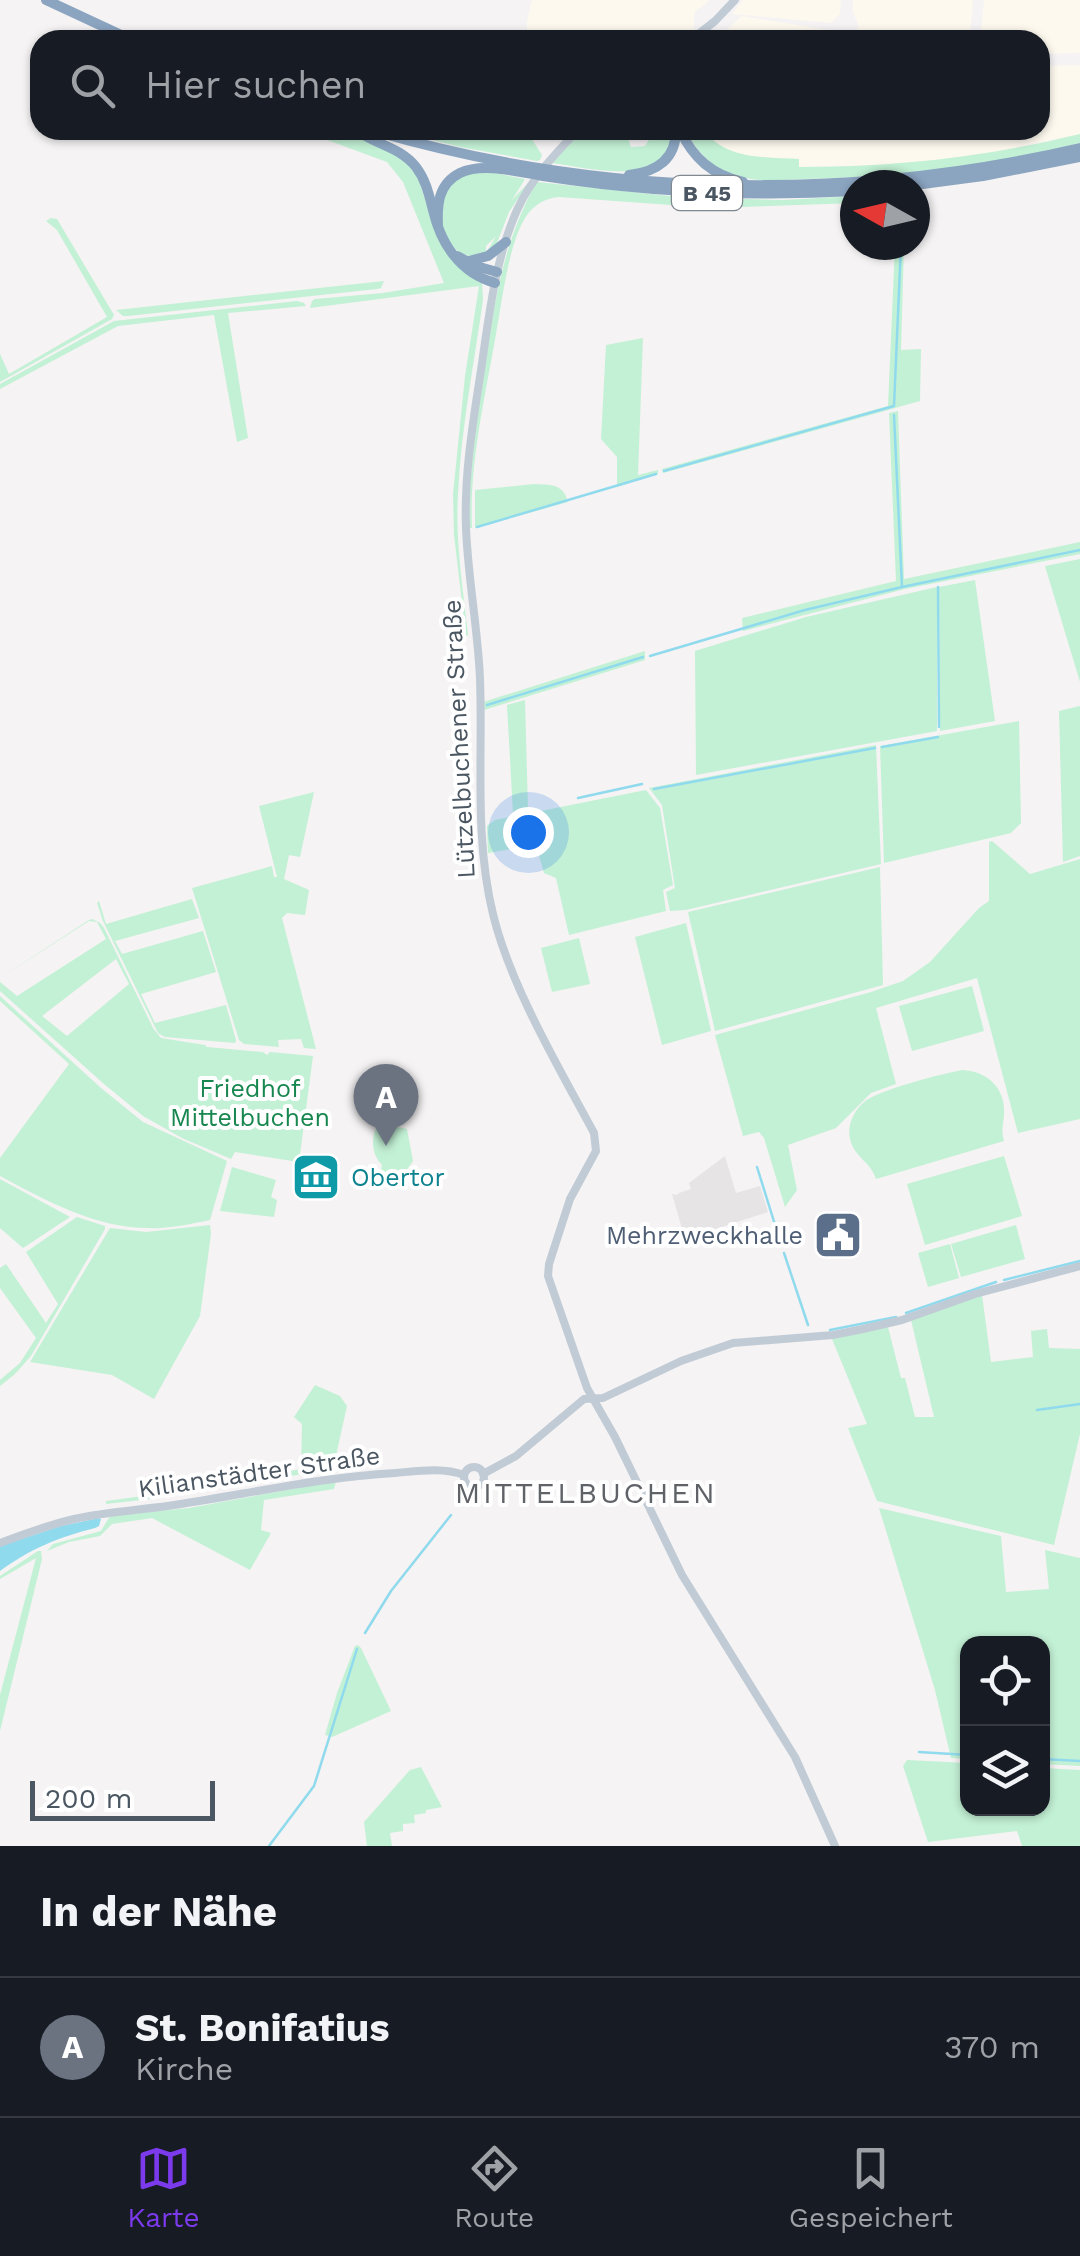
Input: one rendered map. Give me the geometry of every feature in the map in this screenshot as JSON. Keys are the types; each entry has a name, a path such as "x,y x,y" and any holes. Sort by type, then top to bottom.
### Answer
{"highway":[{"path":"46,0 110,30"},
{"path":"381,140 416,168 451,251 467,270 496,277"},
{"name":"B 45","path":"402,140 514,168 612,186 716,193 840,191"},
{"path":"611,178 644,174 660,166 673,151 676,140"},
{"path":"684,140 709,169 728,178 764,185"},
{"name":"B 45","path":"560,175 713,186 764,185 914,177 1080,148"},
{"path":"930,184 1080,157"},
{"path":"438,226 440,194 453,177 475,169 514,168"},
{"path":"468,261 488,256 506,242"},
{"path":"451,251 496,277"}],"main road":[{"path":"703,30 735,0"},
{"name":"Lützelbuchener Straße","path":"568,140 527,192 514,217 496,277 465,507 480,667 481,821 493,917 514,974 597,1142 594,1156 570,1199 548,1276 593,1399"},
{"path":"483,1474 511,1459 584,1399 603,1398 718,1347 863,1330 986,1290 1080,1266"},
{"path":"593,1399 682,1574 796,1757 835,1846"},
{"path":"474,1468 483,1474 476,1487 467,1484 464,1474 474,1468"},
{"name":"Kilianstädter Straße","path":"0,1543 60,1522 358,1475 437,1471 464,1474"}],"shaded area":[{"path":"532,0 710,0 694,13 694,30 527,30"},
{"path":"743,0 841,0 840,14 831,23 732,14"},
{"path":"853,0 973,0 971,30 857,30 859,26"},
{"path":"984,0 1080,0 1080,53 1050,54 1050,30 981,30"},
{"path":"742,16 828,30 726,30"},
{"path":"1080,65 1080,134 998,151 910,164 798,167 798,159 747,156 720,147 713,140 1050,140 1050,66"},
{"path":"725,1156 736,1193 760,1186 768,1212 685,1239 672,1194 691,1189 689,1183"}],"green space":[{"path":"1080,134 1080,143 930,170 840,170 840,177 770,180 743,178 712,163 692,140 713,140 747,155 799,159 799,167 940,159"},
{"path":"327,140 364,140 403,159 418,177 433,225 482,282 457,512 466,636 453,494 479,286 310,308 315,299 444,283 403,182 387,162"},
{"path":"433,140 532,140 542,155 537,161"},
{"path":"574,140 629,140 631,147 645,146 649,140 672,140 663,159 636,170 552,163"},
{"path":"489,172 525,179 512,200 530,181 509,212 495,248 488,250 496,236 486,246 486,255 470,256 452,246 446,236 442,202 445,191 455,180"},
{"path":"537,182 680,197 783,200 840,197 840,204 713,208 559,197 534,208 521,226 507,269 479,428 469,528 476,431 496,300 525,204"},
{"path":"57,219 114,315 0,382 0,354 9,374 107,317 57,230 46,221"},
{"path":"894,260 904,260 901,350 921,349 920,401 663,473 662,469 888,406"},
{"path":"384,281 377,289 128,316 116,310"},
{"path":"297,301 306,306 228,313 248,438 237,442 214,315 118,326 0,389 0,384 114,321"},
{"path":"643,338 638,475 658,470 658,474 617,487 617,457 601,439 606,345"},
{"path":"898,411 904,579 1080,542 1080,554 905,589 743,631 742,618 896,581 889,413"},
{"path":"534,484 559,488 568,502 475,528 475,490"},
{"path":"1080,559 1080,682 1045,566"},
{"path":"975,580 995,721 940,731 939,587"},
{"path":"937,587 937,731 696,775 695,651 806,617"},
{"path":"645,651 645,660 484,710 483,702"},
{"path":"525,700 528,810 513,813 507,705"},
{"path":"1080,706 1080,856 1063,862 1059,711"},
{"path":"1019,721 1021,823 1011,833 884,863 880,746"},
{"path":"876,745 881,864 670,911 666,892 675,888 662,805 649,788"},
{"path":"646,790 660,808 673,885 663,890 666,911 569,935 556,878 544,873 536,845 488,853 487,826 495,820"},
{"path":"314,792 300,857 289,855 284,879 309,890 305,915 287,913 282,918 316,1049 304,1048 301,1039 278,1040 279,1047 244,1044 239,1040 192,888 272,866 277,877 259,806"},
{"path":"992,841 1030,874 1080,859 1080,1119 1018,1133 977,978 876,1008 896,1084 871,1093 836,1128 788,1145 797,1190 785,1207 764,1138 759,1132 743,1136 715,1035 903,981 930,962 989,901"},
{"path":"880,867 883,985 715,1031 688,912"},
{"path":"192,899 199,918 115,941 122,954 203,931 216,972 141,994 155,1023 226,1005 235,1043 165,1037 158,1033 103,921 97,903 106,924"},
{"name":"Friedhof Mittelbuchen","path":"92,919 100,923 104,928 161,1038 267,1055 270,1052 313,1056 299,1162 235,1152 231,1159 143,1116 0,991 0,982 17,996 106,939 97,922 89,921 0,978","holes":["116,959 129,984 67,1036 42,1016"]},
{"path":"686,923 711,1031 662,1045 635,937"},
{"path":"579,938 590,984 552,992 541,948"},
{"path":"972,986 984,1031 912,1051 899,1006"},
{"path":"0,996 143,1122 227,1161 210,1220 156,1228 128,1227 71,1211 0,1176 0,1158 69,1064 0,1001"},
{"path":"962,1070 980,1074 998,1090 1004,1106 1004,1141 876,1179 850,1139 850,1124 859,1107 895,1088"},
{"path":"393,1126 407,1129 413,1161 397,1184 379,1181 382,1165 373,1144 375,1130"},
{"path":"1004,1156 1022,1216 925,1245 907,1184"},
{"path":"232,1167 276,1180 271,1197 277,1200 274,1217 220,1211"},
{"path":"0,1179 70,1217 23,1248 0,1228"},
{"path":"77,1217 105,1229 31,1356 0,1386 0,1380 20,1363 36,1338 0,1288 0,1268 6,1264 46,1323 58,1304 26,1252"},
{"path":"210,1225 200,1316 154,1399 112,1375 30,1362 110,1228 146,1232"},
{"path":"1016,1225 1025,1259 961,1277 951,1244"},
{"path":"950,1244 959,1278 928,1287 918,1253"},
{"path":"982,1295 991,1362 1033,1357 1031,1331 1047,1329 1049,1348 1080,1349 1080,1434 1054,1545 877,1501 848,1428 867,1424 832,1339 888,1327 915,1417 934,1417 911,1320"},
{"path":"315,1385 340,1396 347,1406 333,1469 106,1504 301,1469 302,1424 294,1417"},
{"path":"336,1481 334,1489 264,1500 261,1530 271,1533 250,1570 152,1518 112,1524 100,1536 47,1551 53,1544 101,1531 110,1516 189,1508"},
{"path":"879,1508 1001,1536 1006,1592 1049,1589 1045,1550 1080,1558 1080,1766 1050,1764 1050,1636 960,1636 960,1759 951,1758 935,1690"},
{"path":"38,1551 42,1559 0,1731 0,1695 36,1558 0,1576"},
{"path":"358,1645 391,1711 332,1737 325,1735 337,1693"},
{"path":"907,1760 960,1763 960,1816 1050,1816 1050,1768 1080,1770 1080,1846 1022,1846 1017,1831 928,1842 903,1766"},
{"path":"421,1767 442,1807 414,1815 415,1823 403,1824 403,1831 390,1833 392,1846 367,1846 364,1822 410,1770"}],"water":[{"path":"99,1518 99,1526 45,1545 0,1571 0,1546"}],"waterway":[{"path":"664,471 894,406 900,260"},
{"path":"894,415 902,587"},
{"path":"477,527 656,474"},
{"path":"650,656 805,610 1080,550"},
{"path":"938,587 939,727"},
{"path":"487,705 643,657"},
{"path":"882,747 938,737"},
{"path":"654,789 875,748"},
{"path":"578,798 642,784"},
{"path":"757,1167 781,1244"},
{"path":"784,1253 808,1325"},
{"path":"1004,1280 1080,1261"},
{"path":"906,1313 996,1282"},
{"path":"830,1330 896,1317"},
{"path":"1037,1410 1080,1404"},
{"path":"365,1633 391,1591 451,1515"},
{"path":"269,1846 314,1786 357,1649"},
{"path":"919,1752 960,1755"},
{"path":"1050,1759 1080,1761"}],"place":[{"name":"St. Bonifatius","path":"386,1146"},
{"name":"Obertor","path":"316,1177"},
{"name":"Mehrzweckhalle","path":"838,1235"}],"district":[{"name":"MITTELBUCHEN","path":"586,1492"}]}
